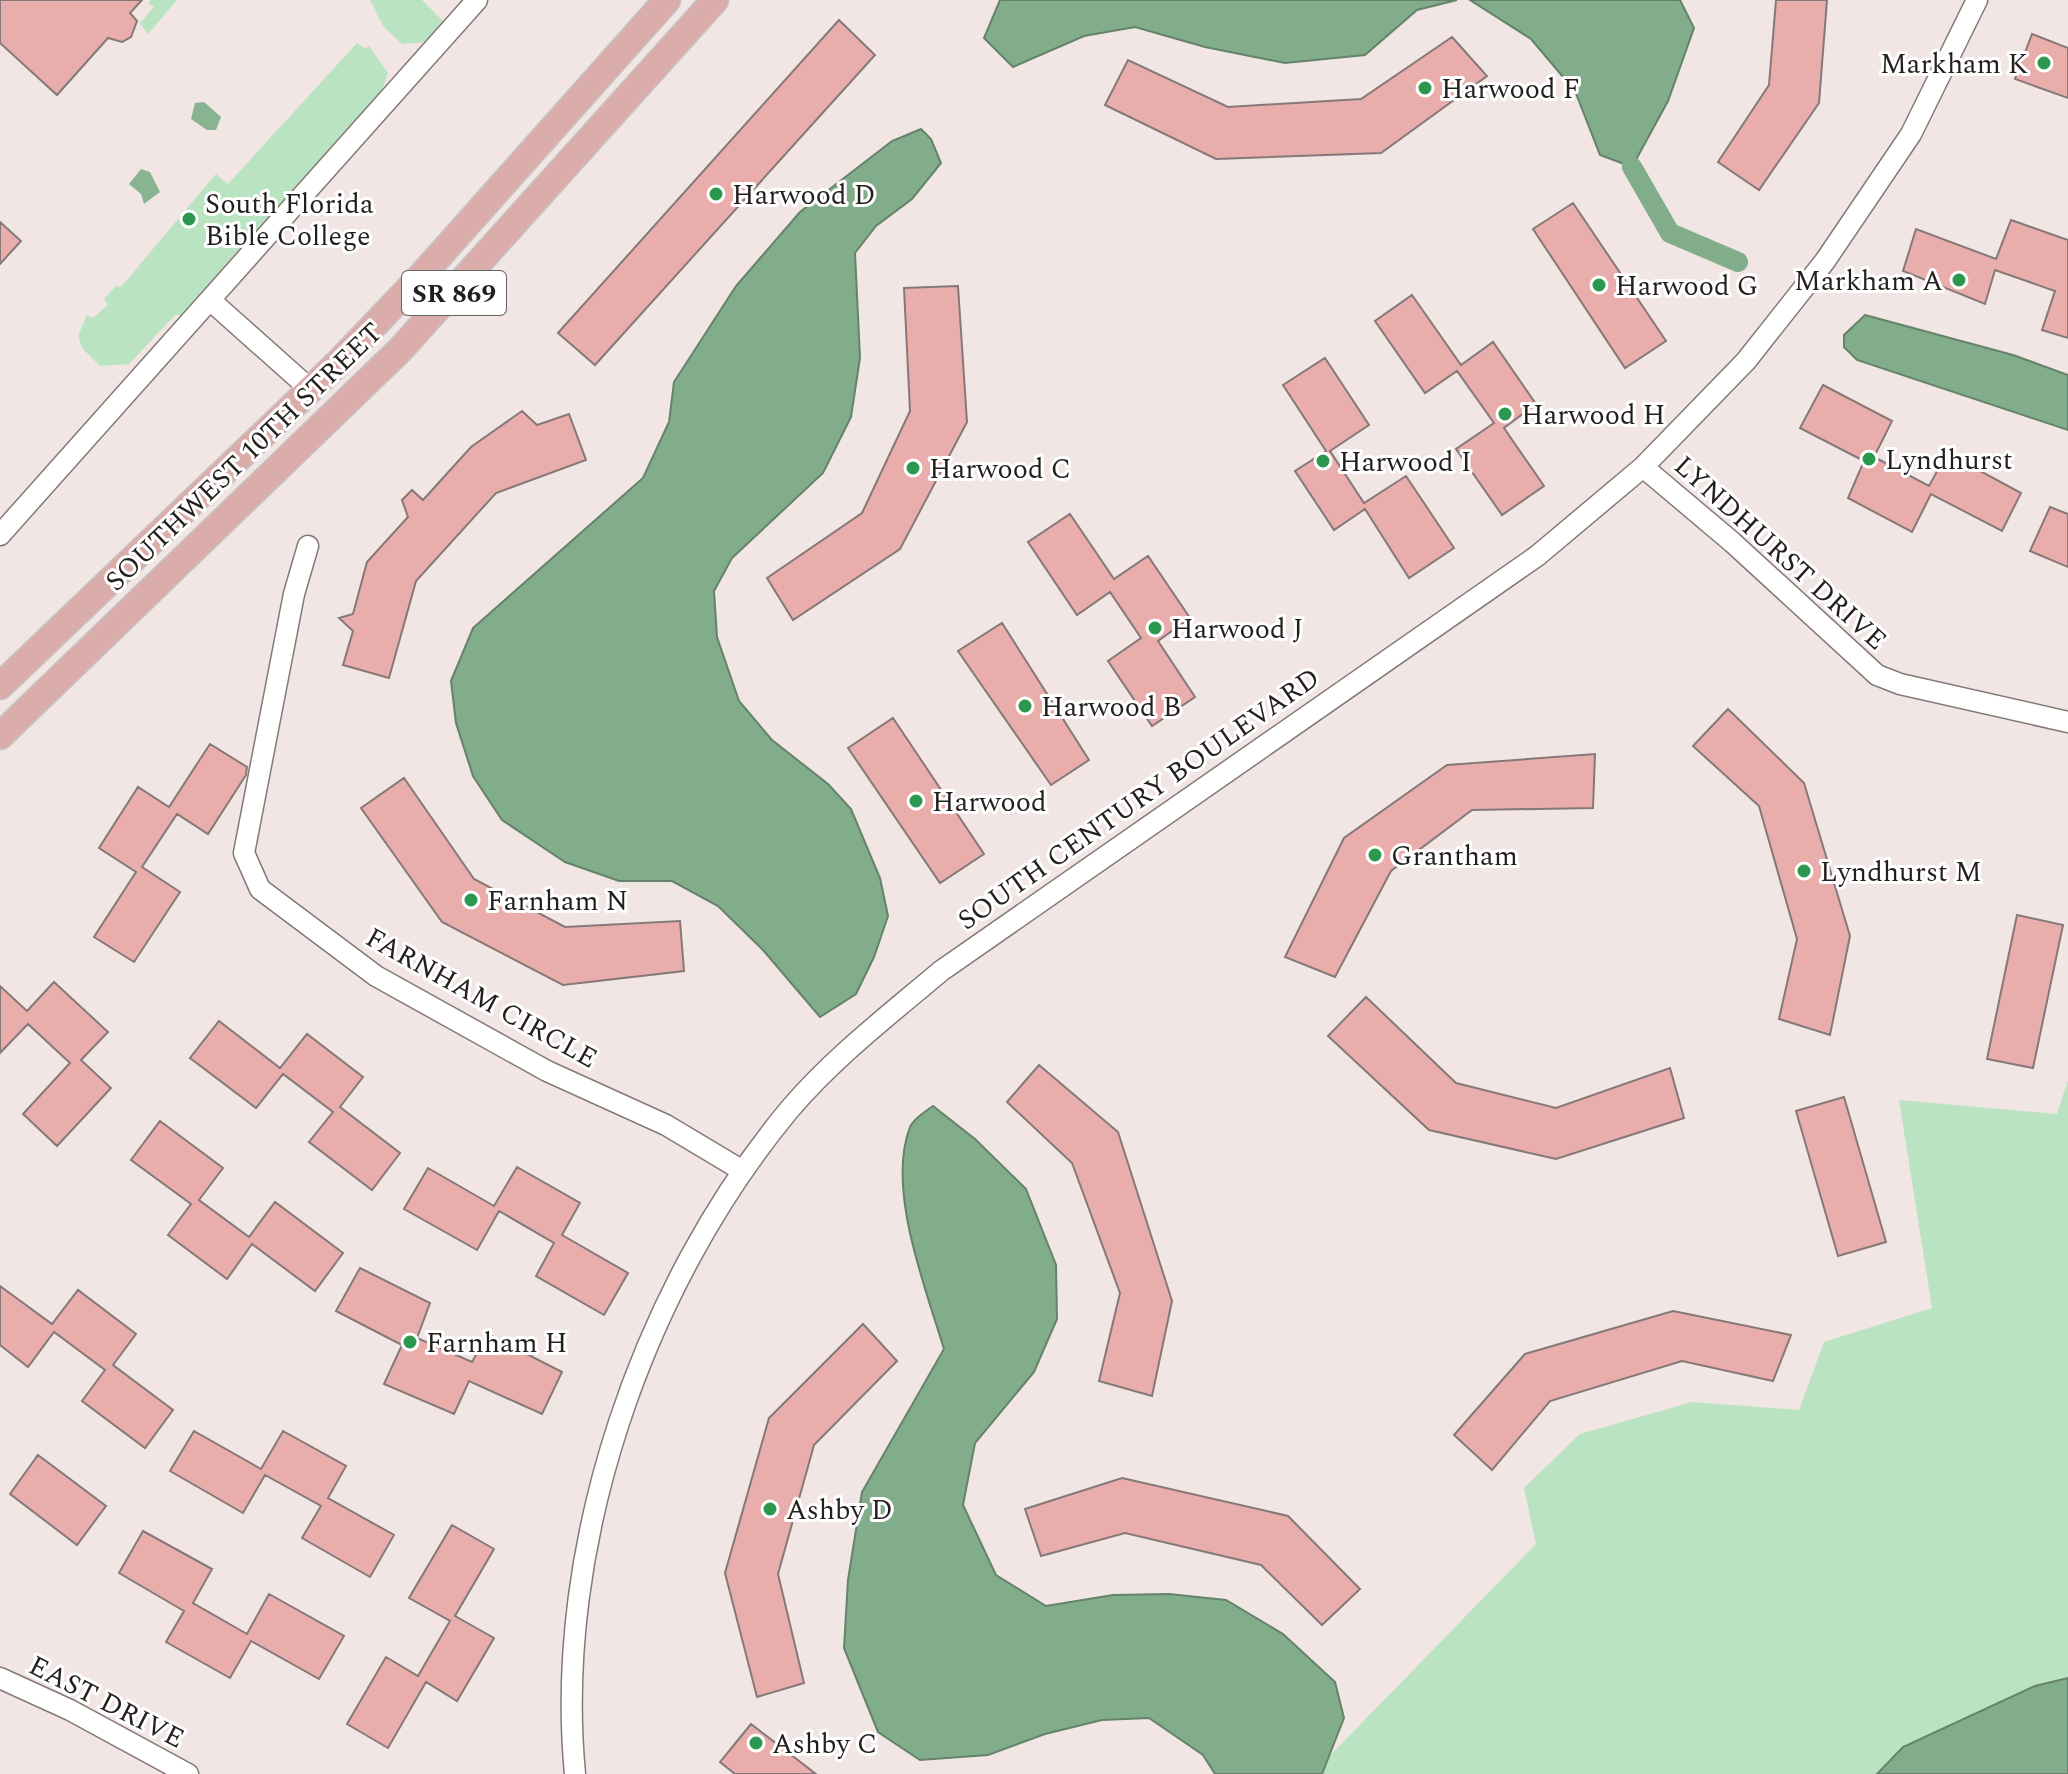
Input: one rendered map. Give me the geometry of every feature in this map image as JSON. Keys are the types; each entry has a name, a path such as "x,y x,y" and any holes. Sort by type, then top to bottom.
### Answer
{"main road":[{"name":"SOUTHWEST 10TH STREET","path":"0,686 311,390 423,274 667,0"},
{"name":"SOUTHWEST 10TH STREET","path":"0,736 248,499 431,318 715,0"},
{"path":"248,499 294,434 311,390"}],"street":[{"path":"0,535 477,0"},
{"name":"SOUTH CENTURY BOULEVARD","path":"575,1774 571,1734 576,1632 590,1520 619,1419 668,1300 743,1171 791,1109 855,1045 941,971 1537,556 1643,467 1746,361 1825,261 1911,134 1977,0"},
{"path":"210,300 311,390"},
{"name":"LYNDHURST DRIVE","path":"1643,467 1732,542 1877,675 1900,684 2068,722"},
{"name":"FARNHAM CIRCLE","path":"308,546 294,594 244,853 260,889 376,976 547,1071 666,1125 743,1171"},
{"name":"EAST DRIVE","path":"0,1678 70,1710 188,1774"}],"shaded area":[{"path":"151,0 177,0 148,34 140,23 154,7 148,3"},
{"path":"370,0 422,0 445,23 426,42 402,44 383,26"},
{"path":"1000,0 1457,0 1417,10 1365,55 1285,63 1205,47 1135,27 1084,36 1013,67 984,38"},
{"path":"1470,0 1680,0 1694,28 1668,101 1632,167 1600,155 1575,91 1531,39"},
{"path":"357,43 366,49 369,46 388,73 382,90 181,315 175,315 129,364 100,366 83,349 78,336 87,315 93,318 108,305 104,299 116,286 121,287 216,174 228,184"},
{"path":"204,102 221,117 216,130 207,130 191,119 195,103"},
{"path":"921,129 931,139 941,163 912,199 876,226 855,253 860,358 851,417 823,473 732,558 714,591 717,637 739,701 772,740 828,784 851,809 880,878 888,916 874,957 856,994 820,1017 763,950 718,906 672,881 619,881 565,862 502,820 473,776 456,723 451,681 473,628 643,478 669,422 674,382 736,286 800,212 892,141"},
{"path":"141,169 150,172 160,192 144,204 141,194 129,184"},
{"path":"1865,315 2013,355 2068,375 2068,430 1857,360 1844,347 1844,335"},
{"path":"2068,1080 2068,1774 1312,1774 1536,1544 1524,1488 1580,1434 1692,1402 1799,1410 1824,1342 1932,1308 1899,1100 2057,1114"},
{"path":"933,1106 975,1139 1026,1189 1056,1265 1057,1319 1034,1372 975,1443 963,1505 996,1575 1046,1606 1113,1595 1169,1594 1226,1600 1283,1634 1335,1682 1344,1718 1322,1774 1215,1774 1203,1755 1149,1718 1102,1720 1045,1734 988,1755 920,1760 878,1732 844,1648 848,1580 862,1492 944,1349 911,1239 903,1179 904,1152 910,1127"},
{"path":"2068,1678 2068,1774 1877,1774 1903,1747 2035,1686"}],"building":[{"path":"0,0 142,0 130,13 137,21 131,37 122,42 108,38 57,95 0,43"},
{"path":"1776,0 1827,0 1819,103 1759,190 1718,162 1769,85"},
{"name":"Harwood D","path":"839,20 875,55 595,365 558,333"},
{"name":"Markham K","path":"2032,34 2068,48 2068,98 2015,79"},
{"name":"Harwood F","path":"1452,37 1487,76 1381,153 1216,159 1105,105 1128,60 1228,107 1361,99"},
{"name":"Harwood G","path":"1573,203 1666,341 1625,368 1533,229"},
{"name":"Markham A","path":"2011,220 2068,240 2068,338 2042,330 2055,291 1995,270 1985,304 1903,271 1916,229 1996,259"},
{"path":"0,222 21,241 0,264"},
{"name":"Harwood C","path":"958,286 967,422 900,549 793,620 767,578 862,513 910,411 904,288"},
{"name":"Harwood H","path":"1412,295 1461,365 1493,342 1536,404 1504,428 1544,486 1502,515 1456,449 1494,423 1457,371 1425,393 1375,321"},
{"name":"Harwood I","path":"1325,358 1369,425 1330,451 1364,503 1406,476 1454,548 1409,578 1365,509 1334,530 1295,471 1326,451 1283,385"},
{"name":"Lyndhurst","path":"1823,385 1892,421 1874,457 1929,486 1947,453 2021,493 2002,531 1931,494 1912,532 1848,498 1864,461 1800,428"},
{"path":"522,411 537,425 569,414 586,460 496,493 416,581 389,678 343,665 353,631 339,618 353,614 367,562 408,517 402,500 412,490 423,500 471,447"},
{"name":"Lyndhurst","path":"2050,507 2068,514 2068,567 2030,551"},
{"name":"Harwood J","path":"1070,514 1114,579 1148,556 1190,618 1158,641 1195,697 1152,726 1108,661 1141,638 1110,592 1077,615 1028,542"},
{"name":"Harwood B","path":"1002,623 1089,760 1051,785 958,651"},
{"name":"Lyndhurst M","path":"1728,709 1804,783 1850,936 1830,1035 1779,1019 1797,939 1759,806 1693,746"},
{"name":"Harwood","path":"893,718 984,854 940,883 848,748"},
{"path":"210,744 247,767 246,775 208,834 177,814 142,867 180,892 134,962 94,937 136,872 99,848 138,787 169,807"},
{"name":"Grantham","path":"1595,754 1593,808 1472,810 1391,871 1335,977 1285,957 1344,838 1447,765"},
{"name":"Farnham N","path":"404,778 474,879 565,927 680,921 684,971 563,985 442,922 361,808"},
{"name":"Lyndhurst M","path":"2017,915 2063,925 2033,1068 1987,1059"},
{"path":"54,982 108,1032 81,1060 111,1088 57,1146 23,1114 70,1063 28,1024 0,1053 0,986 27,1011"},
{"path":"1366,997 1456,1083 1556,1108 1670,1068 1684,1118 1556,1159 1429,1130 1328,1036"},
{"path":"219,1021 280,1068 307,1034 363,1077 340,1107 400,1153 372,1190 309,1142 333,1112 283,1074 256,1108 190,1058"},
{"path":"1039,1065 1118,1132 1172,1301 1152,1396 1099,1381 1120,1293 1072,1163 1007,1102"},
{"path":"1844,1097 1886,1242 1838,1256 1796,1111"},
{"path":"160,1121 223,1168 199,1200 249,1237 275,1202 343,1253 315,1291 252,1244 227,1279 168,1235 191,1204 131,1160"},
{"path":"517,1167 580,1203 562,1235 628,1273 604,1315 536,1276 554,1243 499,1211 477,1250 404,1209 428,1168 494,1206"},
{"name":"Farnham H","path":"360,1268 430,1303 417,1338 472,1362 488,1334 562,1372 542,1414 469,1381 454,1414 384,1384 402,1345 336,1311"},
{"path":"0,1286 52,1324 78,1290 136,1334 113,1365 173,1410 145,1448 82,1401 105,1370 54,1332 28,1367 0,1345"},
{"path":"1673,1311 1791,1335 1773,1381 1682,1361 1550,1401 1492,1470 1454,1435 1525,1354"},
{"name":"Ashby D","path":"863,1324 897,1361 814,1445 778,1574 804,1683 757,1697 725,1573 769,1418"},
{"path":"194,1431 261,1469 283,1431 346,1466 328,1498 394,1535 370,1577 302,1538 321,1506 265,1475 243,1513 170,1471"},
{"path":"38,1455 106,1506 77,1545 10,1494"},
{"path":"1122,1478 1288,1516 1360,1589 1322,1625 1261,1565 1125,1533 1041,1556 1025,1509"},
{"path":"452,1525 494,1549 455,1616 494,1638 457,1701 426,1682 388,1748 347,1724 386,1657 418,1676 450,1621 409,1598"},
{"path":"143,1531 212,1569 193,1603 247,1634 269,1594 344,1636 319,1679 251,1641 230,1678 166,1642 184,1611 119,1573"},
{"name":"Ashby C","path":"751,1724 816,1774 735,1774 720,1762"}],"waterway":[{"path":"1632,167 1670,233 1738,262"}],"place":[{"name":"Markham K","path":"2044,63"},
{"name":"Harwood F","path":"1425,88"},
{"name":"Harwood D","path":"716,194"},
{"name":"South Florida Bible College","path":"189,219"},
{"name":"Markham A","path":"1959,280"},
{"name":"Harwood G","path":"1599,285"},
{"name":"Harwood H","path":"1505,414"},
{"name":"Lyndhurst","path":"1869,459"},
{"name":"Harwood I","path":"1323,461"},
{"name":"Harwood C","path":"913,468"},
{"name":"Harwood J","path":"1155,628"},
{"name":"Harwood B","path":"1025,706"},
{"name":"Harwood","path":"916,801"},
{"name":"Grantham","path":"1375,855"},
{"name":"Lyndhurst M","path":"1804,871"},
{"name":"Farnham N","path":"471,900"},
{"name":"Farnham H","path":"410,1342"},
{"name":"Ashby D","path":"770,1509"},
{"name":"Ashby C","path":"756,1743"}]}
